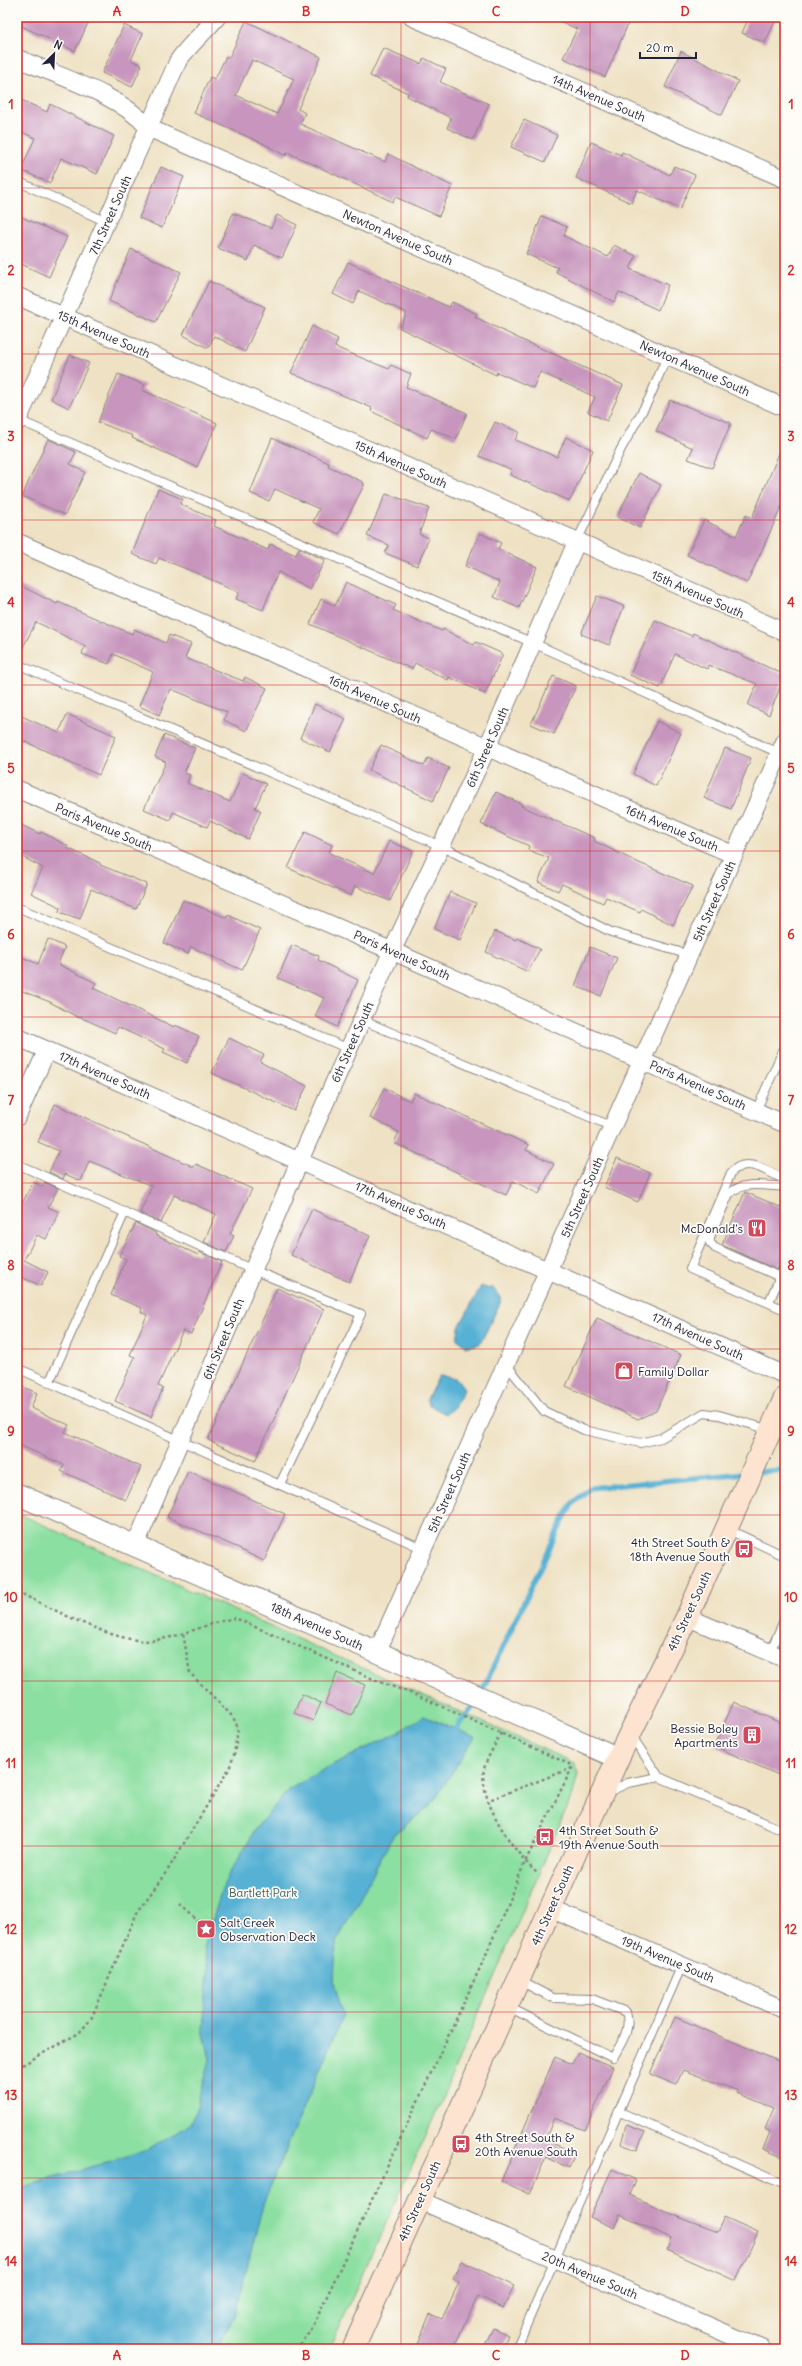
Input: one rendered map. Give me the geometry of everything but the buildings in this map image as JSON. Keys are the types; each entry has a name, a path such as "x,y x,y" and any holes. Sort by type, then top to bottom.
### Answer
{"main road":[{"name":"4th Street South","path":"353,2349 618,1758 687,1617 785,1398"}],"street":[{"name":"14th Avenue South","path":"412,17 785,179"},
{"name":"7th Street South","path":"17,421 65,317 178,61 209,19"},
{"name":"Newton Avenue South","path":"17,58 108,98 136,114 149,128 785,408"},
{"name":"15th Avenue South","path":"17,296 785,632"},
{"name":"6th Street South","path":"135,1546 300,1160 392,951 487,748 577,541"},
{"name":"16th Avenue South","path":"17,542 734,855"},
{"name":"5th Street South","path":"377,1652 643,1061 782,747"},
{"name":"Paris Avenue South","path":"17,789 392,951 785,1124"},
{"name":"17th Avenue South","path":"17,1037 300,1160 785,1375"},
{"path":"17,1117 47,1050"},
{"name":"18th Avenue South","path":"17,1494 618,1758"},
{"path":"687,1617 777,1656"},
{"name":"19th Avenue South","path":"551,1909 785,2010"},
{"name":"20th Avenue South","path":"419,2200 762,2349"}],"lane":[{"path":"17,181 107,222"},
{"path":"577,541 620,449 649,399 667,356"},
{"path":"17,421 782,747"},
{"path":"17,664 441,846 611,932 690,955"},
{"path":"17,907 349,1049"},
{"path":"362,1020 613,1128"},
{"path":"756,1111 785,1046"},
{"path":"17,1164 253,1270 361,1314 280,1484"},
{"path":"785,1180 748,1164 735,1167 731,1173 690,1269 785,1310"},
{"path":"780,1277 715,1248 710,1243 710,1237 729,1194 734,1189 746,1186 785,1187"},
{"path":"50,1383 126,1212"},
{"path":"769,1302 785,1265"},
{"path":"506,1364 544,1411 584,1430 640,1443 661,1438 704,1413 719,1415 766,1440"},
{"path":"17,1368 424,1548"},
{"path":"727,1528 785,1556"},
{"path":"777,1656 785,1618"},
{"path":"630,1732 659,1777 778,1828"},
{"path":"602,1794 628,1783 659,1777"},
{"path":"516,2349 620,2112 682,1965"},
{"path":"507,2006 613,2058 628,2028 629,2020 626,2012 592,1999 553,1998 519,1981"},
{"path":"620,2112 785,2185"}],"path":[{"path":"17,1592 127,1639 155,1641 235,1618 380,1682 416,1695 569,1764 572,1768"},
{"path":"17,2068 79,2033 91,2019 137,1913 169,1868 229,1769 234,1756 238,1728 233,1717 190,1673 183,1633"},
{"path":"501,1733 484,1770 489,1800 506,1838 525,1862 538,1874"},
{"path":"489,1800 572,1768"},
{"path":"296,2349 309,2334 396,2150 525,1862 572,1768"},
{"path":"180,1904 206,1929"}],"green space":[{"name":"Bartlett Park","path":"17,1513 574,1763 578,1774 573,1794 430,2126 329,2349 17,2349"}],"water":[{"path":"481,1286 490,1289 491,1287 496,1290 500,1303 480,1344 465,1347 466,1345 457,1339 459,1327"},
{"path":"439,1376 454,1378 460,1382 464,1390 453,1409 446,1414 428,1405 427,1399"},
{"path":"424,1716 475,1737 431,1805 394,1834 336,1943 334,1982 343,2015 263,2204 235,2315 216,2349 17,2349 17,2189 147,2150 192,2123 210,2060 203,2029 208,1971 204,1948 224,1883 256,1828 288,1790 328,1767 397,1733"}],"waterway":[{"path":"757,1472 785,1470"},
{"path":"481,1693 562,1522 572,1504 590,1488 745,1473"},
{"path":"452,1734 477,1701"}],"place":[{"name":"McDonald's","path":"757,1228"},
{"name":"Family Dollar","path":"624,1371"},
{"name":"4th Street South & 18th Avenue South","path":"744,1549"},
{"name":"Bessie Boley Apartments","path":"752,1735"},
{"name":"4th Street South & 19th Avenue South","path":"545,1837"},
{"name":"Salt Creek Observation Deck","path":"206,1929"},
{"name":"4th Street South & 20th Avenue South","path":"461,2144"}]}
